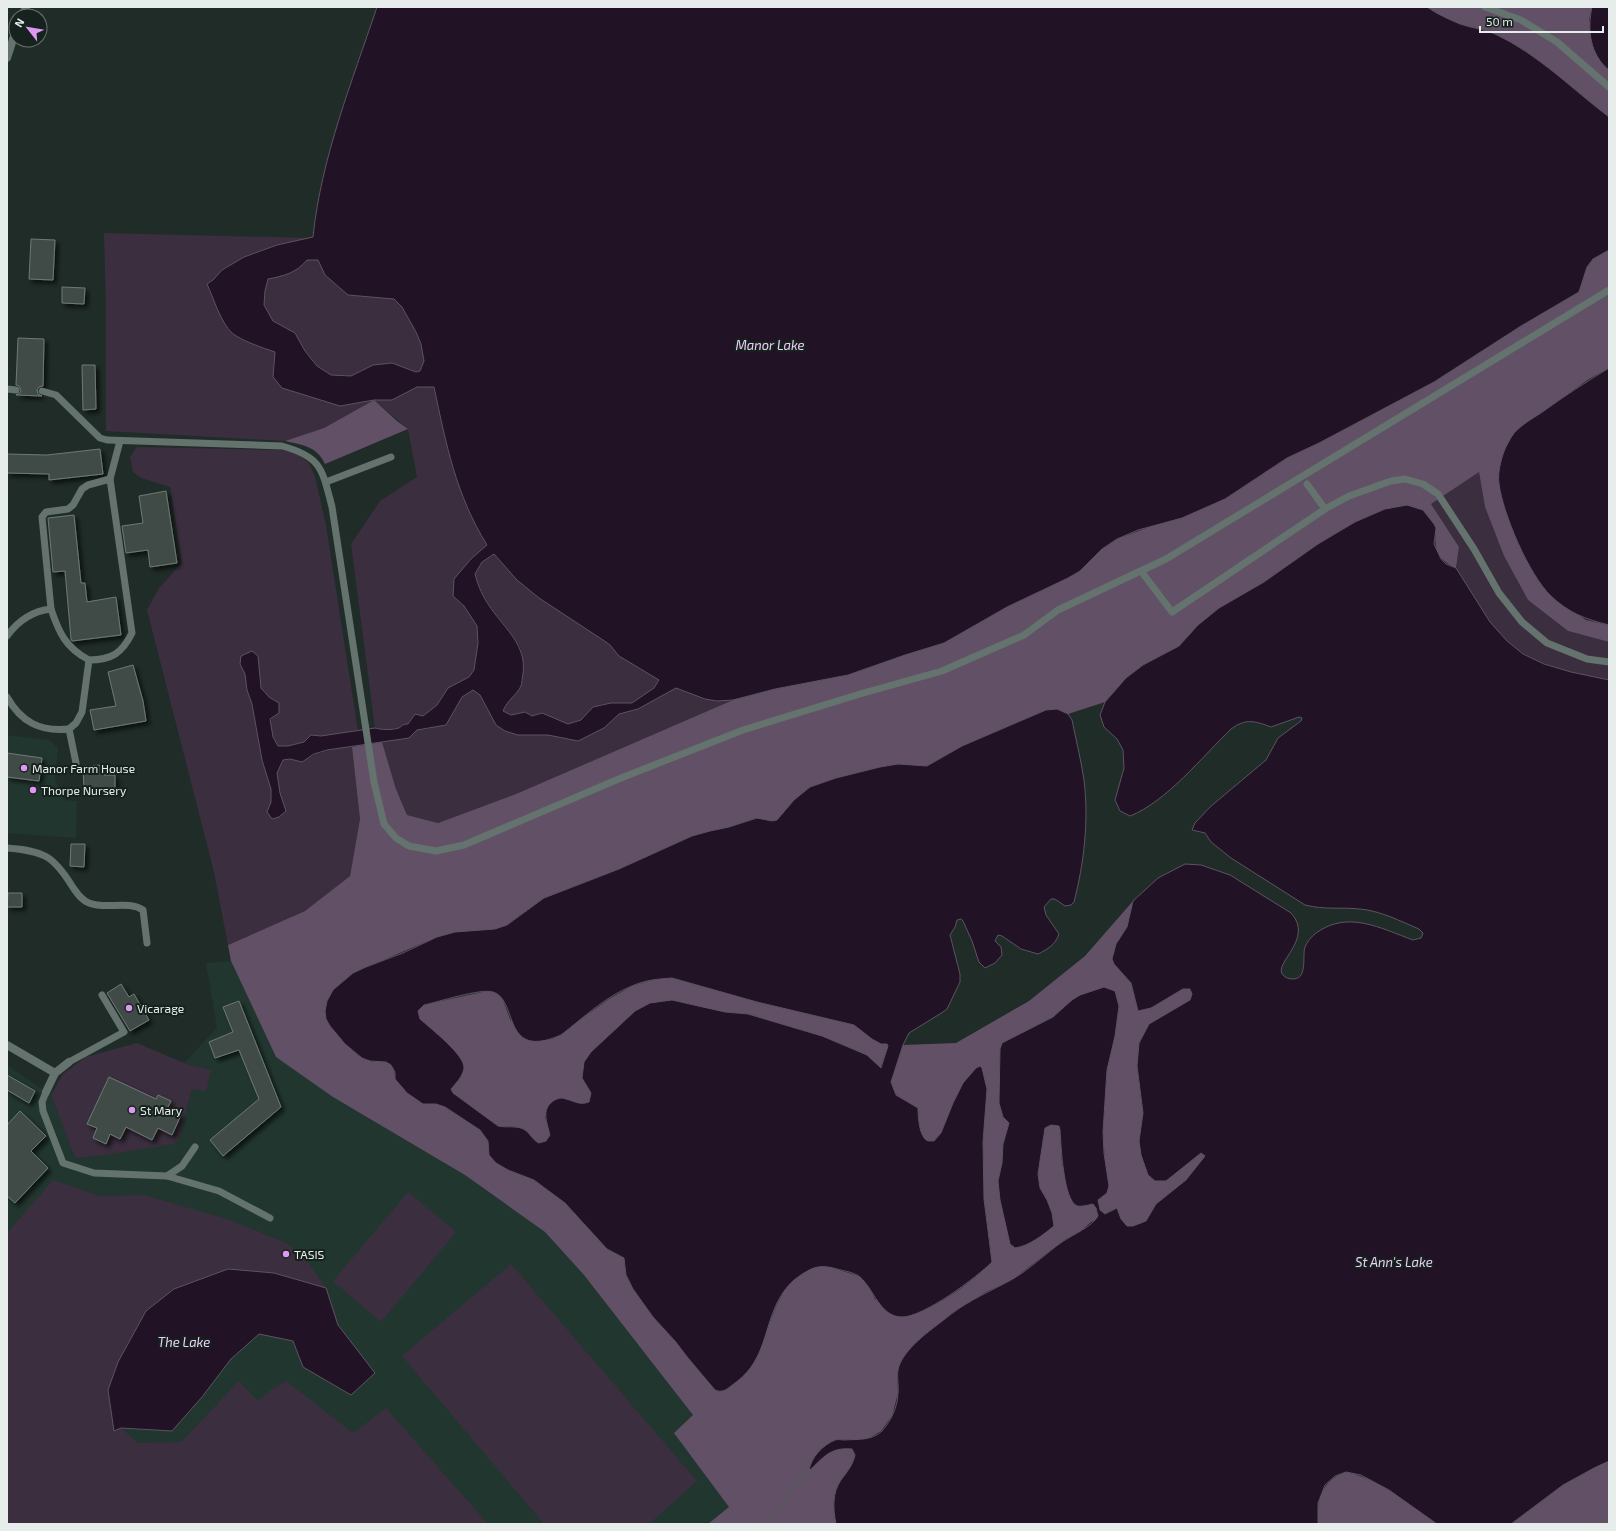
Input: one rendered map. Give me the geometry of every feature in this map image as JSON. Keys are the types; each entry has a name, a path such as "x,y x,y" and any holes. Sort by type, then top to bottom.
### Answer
{"street":[{"path":"7,58 10,48"},
{"path":"7,1045 55,1073"},
{"path":"46,1092 55,1073 69,1062"}],"lane":[{"path":"1485,7 1521,20 1557,42 1609,87"},
{"path":"42,391 56,395 100,438 107,440 282,446 296,450 312,458 320,469 326,482 332,507 374,782 384,824 396,838 409,846 436,851 464,845 621,778 743,730 860,694 942,671 1024,635 1058,610 1166,559 1609,290"},
{"path":"7,390 16,390"},
{"path":"110,479 88,485 82,489 73,505 68,509 46,512 42,517 51,609 57,628 66,642 77,654 89,660 100,660 112,656 125,647 132,633 110,479 120,441"},
{"path":"326,482 390,457"},
{"path":"1140,571 1172,612 1325,508 1349,496 1390,481 1405,479 1423,484 1438,494 1474,549 1499,593 1522,622 1547,643 1587,659 1609,662"},
{"path":"1307,484 1325,508"},
{"path":"7,636 12,629 30,614 41,610 51,609"},
{"path":"7,696 12,706 23,718 35,726 55,730 69,729 76,723 82,712 89,660"},
{"path":"69,729 76,763"},
{"path":"7,848 34,852 51,858 62,869 78,896 87,902 98,906 137,906 143,910 147,943"},
{"path":"69,1062 124,1032 102,995"},
{"path":"46,1092 42,1102 43,1111 63,1163 94,1173 167,1176 219,1191 270,1218"},
{"path":"167,1176 182,1166 195,1147"}],"shaded area":[{"path":"1427,7 1592,7 1589,20 1604,66 1609,70 1609,117 1526,51 1491,32 1460,24"},
{"path":"104,233 313,238 277,245 244,257 222,270 213,280 207,283 214,298 256,345 275,352 273,377 317,398 340,406 374,400 324,428 285,441 106,431 106,308"},
{"path":"1609,250 1609,368 1589,379 1517,430 1504,506 1524,556 1541,584 1550,595 1586,620 1609,625 1609,642 1568,631 1528,600 1504,556 1485,507 1479,472 1431,504 1459,547 1456,568 1449,565 1440,557 1435,542 1436,528 1385,509 1355,522 1318,544 1264,582 1198,625 1179,646 1143,665 1126,678 1105,702 1068,714 1057,709 1046,710 962,746 927,766 898,764 880,767 836,778 810,787 794,800 777,820 772,821 756,818 729,827 692,836 619,869 544,898 507,925 495,929 437,937 353,973 333,990 327,1001 325,1011 344,1040 356,1054 373,1062 389,1063 394,1070 395,1079 423,1104 436,1104 445,1107 480,1130 488,1141 489,1155 508,1170 534,1180 565,1203 607,1249 624,1258 626,1275 633,1289 653,1317 675,1341 742,1378 754,1363 777,1304 784,1291 796,1277 814,1267 826,1266 859,1276 870,1288 875,1299 903,1317 927,1308 951,1295 973,1279 992,1262 984,1199 983,1142 987,1089 953,1103 941,1133 934,1141 928,1141 925,1139 921,1131 918,1108 896,1095 891,1082 903,1045 956,1043 1029,1001 1085,956 1133,901 1127,927 1116,944 1114,964 1131,983 1138,1011 1151,1008 1182,989 1190,989 1192,994 1190,1000 1181,1006 1137,1066 1143,1113 1139,1141 1166,1181 1201,1153 1206,1156 1186,1180 1156,1204 1146,1221 1133,1226 1126,1226 1121,1219 1117,1208 1104,1214 1100,1210 1098,1200 1107,1193 1103,1132 1107,1070 1115,1036 1119,1006 1072,1000 1053,1017 1002,1043 1000,1049 999,1103 1003,1117 1009,1123 1003,1144 1002,1163 998,1181 1021,1247 1044,1234 1052,1213 1040,1188 1038,1174 1045,1128 1051,1125 1059,1126 1062,1165 1085,1206 1093,1204 1096,1208 1098,1216 1096,1220 1063,1241 1012,1280 986,1292 952,1313 913,1346 897,1375 898,1393 892,1416 881,1431 864,1439 836,1440 831,1451 841,1448 852,1449 855,1455 848,1471 836,1490 834,1513 836,1524 708,1524 729,1507 674,1433 693,1415 584,1275 545,1232 465,1175 333,1097 276,1057 231,961 228,945 305,911 350,876 360,819 352,747 382,742 396,789 407,815 438,823 516,794 733,700 775,689 848,675 944,643 1007,607 1080,571 1102,549 1117,539 1225,499 1287,458 1319,443 1434,382 1521,326 1578,292 1587,267 1593,259"},
{"path":"307,260 318,260 325,275 348,295 394,299 402,307 421,344 424,361 420,371 416,372 392,363 373,365 351,376 331,375 317,366 305,351 295,333 273,321 264,305 268,278 294,271"},
{"path":"417,387 434,387 453,469 467,507 487,545 471,559 453,596 464,606 477,626 478,643 474,670 469,677 448,688 437,705 423,716 415,714 408,724 399,728 390,729 375,728 351,544 380,501 417,477 408,429 374,400 392,400"},
{"path":"374,400 408,429 325,464 318,453 308,447 285,441 324,428"},
{"path":"137,447 281,450 296,453 309,463 315,477 326,525 358,731 321,736 311,735 304,742 288,746 278,746 271,729 271,724 273,715 279,703 269,697 261,688 258,656 240,664 245,674 262,760 271,789 271,802 267,812 286,811 280,793 277,772 283,760 290,759 302,762 314,755 326,751 352,747 360,819 350,876 305,911 228,945 214,872 147,610 159,588 182,563 170,487 141,478 133,472 130,457"},
{"path":"1479,471 1485,507 1504,556 1528,600 1568,631 1609,642 1609,680 1555,668 1529,657 1518,650 1499,633 1473,597 1456,568 1459,547 1431,504"},
{"path":"494,554 517,580 539,598 610,645 620,656 659,680 654,688 632,703 611,703 593,707 581,720 568,724 542,713 532,716 525,712 511,715 503,711 508,701 521,686 521,648 491,608 478,587 475,574 482,561"},
{"path":"676,688 705,699 733,700 516,794 438,823 407,815 396,789 382,742 409,738 417,730 429,729 453,714 462,697 473,690 480,695 487,710 518,735 548,735 578,741 604,728 619,714 638,709"},
{"name":"Thorpe Nursery","path":"7,735 49,740 58,748 55,780 64,800 77,801 76,838 7,833"},
{"name":"TASIS","path":"231,961 276,1057 465,1175 545,1232 584,1275 694,1415 765,1524 7,1524 7,1065 51,1095 75,1158 179,1139 192,1089 211,1070 184,1063 217,1028 206,963"},
{"path":"672,978 757,1002 854,1025 872,1039 887,1044 888,1046 880,1069 867,1055 822,1036 748,1014 725,1012 582,1078 591,1093 589,1102 582,1104 561,1098 545,1117 550,1135 546,1141 539,1143 522,1128 498,1126 453,1093 451,1089 461,1077 457,1054 420,1019 418,1011 423,1005 487,991 493,992 499,994 503,1000 510,1019 529,1040 553,1039 609,999 632,986 655,979"},
{"path":"137,1043 184,1063 211,1070 206,1091 192,1089 179,1139 173,1144 105,1155 75,1158 51,1095 63,1074 86,1057"},
{"path":"53,1180 100,1196 144,1195 230,1220 286,1243 304,1257 326,1288 274,1273 146,1311 118,1362 108,1390 121,1428 138,1443 181,1442 239,1381 258,1401 271,1390 286,1381 353,1433 386,1408 488,1524 7,1524 7,1233"},
{"path":"408,1192 456,1232 381,1322 333,1281"},
{"path":"511,1264 697,1481 649,1524 544,1524 402,1356"},
{"path":"1609,1461 1609,1524 1511,1524 1563,1485"},
{"path":"1346,1472 1359,1475 1382,1486 1437,1524 1318,1524 1318,1507 1322,1492 1331,1480"}],"water":[{"name":"Manor Lake","path":"377,7 1427,7 1460,24 1491,32 1526,51 1609,117 1609,250 1593,259 1587,267 1579,292 1521,326 1434,382 1319,443 1287,458 1225,499 1182,518 1138,530 1117,539 1102,549 1080,571 1007,607 944,643 848,675 775,689 733,700 717,701 705,699 676,688 638,709 619,714 604,728 578,741 548,735 518,735 505,731 496,725 480,695 473,690 462,697 446,725 417,730 409,738 327,750 314,754 302,762 290,759 283,760 277,773 280,793 286,811 279,817 272,819 267,812 271,802 271,789 262,760 245,674 240,664 241,656 252,651 258,656 261,688 269,697 279,703 279,713 270,719 273,737 278,746 288,746 304,742 311,735 321,736 375,728 396,729 408,724 415,714 423,716 437,705 448,688 469,677 474,670 478,643 477,626 464,606 453,596 454,579 471,559 487,545 467,507 453,469 434,387 417,387 392,400 374,400 340,406 282,388 273,377 275,352 236,336 228,329 221,317 207,284 222,270 244,257 277,245 313,237 317,208 330,149","holes":["307,260 318,260 325,275 348,295 394,299 402,307 421,344 424,361 420,371 416,372 392,363 373,365 351,376 331,375 317,366 305,351 295,333 273,321 264,305 268,279 279,277 294,271","494,554 517,580 539,598 610,645 619,656 659,680 654,688 632,703 611,703 593,707 581,720 568,724 542,713 532,716 525,712 511,715 503,711 507,703 521,686 523,664 522,654 514,638 485,599 475,574 482,562"]},
{"path":"1592,7 1609,7 1609,70 1594,50 1590,33"},
{"path":"1609,368 1609,625 1585,618 1564,607 1551,596 1534,574 1511,527 1501,497 1499,469 1506,447 1516,431 1566,395"},
{"name":"St Ann's Lake","path":"1407,505 1423,510 1434,524 1436,528 1434,544 1441,559 1446,564 1456,568 1490,622 1507,641 1523,654 1544,664 1571,672 1609,680 1609,1461 1563,1485 1511,1524 1437,1524 1389,1490 1361,1475 1346,1472 1335,1476 1325,1485 1318,1503 1318,1524 836,1524 834,1507 836,1490 848,1471 855,1455 852,1449 833,1451 823,1457 809,1471 812,1461 818,1452 835,1440 869,1438 882,1431 891,1418 897,1403 899,1366 903,1358 914,1344 929,1331 972,1300 1011,1280 1031,1267 1062,1242 1091,1224 1098,1216 1096,1208 1093,1204 1077,1206 1072,1202 1066,1183 1059,1126 1051,1125 1045,1128 1038,1174 1040,1188 1052,1213 1054,1226 1031,1243 1015,1248 1010,1244 1000,1200 998,1181 1002,1163 1003,1144 1009,1123 1003,1117 999,1103 1000,1049 1002,1043 1053,1017 1080,995 1104,987 1115,991 1119,1006 1115,1036 1107,1070 1103,1132 1104,1153 1109,1186 1107,1193 1098,1200 1100,1210 1105,1214 1117,1208 1121,1219 1127,1226 1133,1226 1146,1221 1156,1204 1186,1180 1205,1156 1201,1153 1166,1181 1155,1181 1148,1175 1141,1155 1139,1141 1143,1113 1137,1066 1139,1043 1149,1024 1190,1000 1192,994 1190,989 1183,989 1151,1008 1138,1011 1131,983 1114,964 1112,959 1116,944 1127,927 1133,901 1158,878 1185,864 1201,865 1230,875 1291,913 1297,923 1298,932 1296,941 1281,970 1286,978 1291,979 1298,978 1303,971 1304,951 1308,941 1316,933 1328,926 1352,922 1364,923 1413,940 1421,938 1423,933 1419,929 1368,910 1305,905 1231,858 1211,842 1205,833 1192,830 1195,823 1210,807 1266,760 1278,738 1301,721 1302,718 1299,717 1271,727 1255,722 1241,723 1231,729 1184,777 1157,800 1130,816 1120,811 1115,800 1124,768 1123,750 1117,739 1104,727 1100,715 1105,702 1126,678 1143,665 1179,646 1198,625 1219,608 1264,582 1318,544 1355,522 1385,509"},
{"path":"1057,709 1068,714 1072,720 1084,780 1086,811 1085,842 1074,902 1071,905 1065,906 1055,899 1051,899 1044,907 1046,915 1059,934 1053,944 1048,948 1038,954 1021,949 1002,936 998,935 995,941 1001,947 1002,955 995,963 985,968 979,962 963,921 961,919 957,920 950,935 960,974 960,982 947,1009 909,1033 903,1045 891,1082 896,1095 918,1108 921,1131 925,1139 928,1141 934,1141 941,1133 963,1083 976,1068 980,1066 982,1068 987,1089 983,1142 984,1199 992,1262 963,1286 923,1311 902,1317 894,1316 883,1308 865,1282 858,1275 831,1267 816,1267 795,1279 781,1296 772,1315 757,1358 750,1368 742,1377 727,1389 724,1391 717,1391 653,1317 633,1289 626,1275 624,1258 607,1249 565,1203 534,1180 508,1170 496,1163 489,1155 488,1141 480,1130 445,1107 436,1104 423,1104 407,1093 395,1079 395,1072 391,1065 386,1062 370,1061 362,1058 345,1044 326,1019 325,1011 327,1001 333,990 353,973 366,967 403,953 437,937 455,932 495,929 507,925 544,898 619,869 692,836 729,827 757,818 772,821 777,820 794,800 810,787 836,778 880,767 898,764 927,766 962,746 1046,710","holes":["672,978 757,1002 854,1025 872,1039 881,1044 887,1044 888,1046 881,1068 867,1055 822,1036 748,1014 725,1012 672,1000 650,1003 635,1011 591,1052 584,1062 582,1078 591,1093 589,1102 579,1103 561,1098 554,1100 549,1105 546,1112 546,1121 550,1135 546,1141 539,1143 522,1128 498,1126 453,1093 451,1089 462,1074 464,1068 463,1063 453,1049 420,1019 418,1011 424,1005 479,992 493,992 501,997 514,1026 520,1035 529,1040 542,1041 561,1035 595,1008 622,990 642,982 652,980"]},
{"name":"The Lake","path":"228,1269 274,1273 326,1288 338,1325 375,1373 351,1395 303,1367 293,1341 259,1334 231,1359 202,1397 172,1431 121,1428 114,1431 108,1390 118,1362 146,1311 174,1289"}],"building":[{"path":"31,239 55,240 53,280 29,279"},
{"path":"62,287 85,288 84,304 62,303"},
{"path":"18,338 44,339 43,386 39,387 37,390 38,394 42,396 16,395 20,393 21,390 19,386 16,385"},
{"path":"82,365 95,365 96,409 83,410"},
{"path":"100,449 103,474 49,480 49,474 7,473 7,454 47,455"},
{"path":"166,491 177,563 150,567 148,550 126,553 122,526 143,523 139,496"},
{"path":"74,515 81,583 85,583 87,602 116,597 121,635 72,641 71,639 65,571 53,572 48,518"},
{"path":"133,665 143,701 146,721 94,730 90,710 116,706 108,672"},
{"name":"Manor Farm House","path":"7,753 42,758 39,781 7,777"},
{"path":"103,765 104,775 115,775 115,789 84,790 83,766"},
{"path":"71,844 85,844 84,867 70,866"},
{"path":"8,893 22,893 22,907 7,907"},
{"name":"Vicarage","path":"121,984 129,997 134,994 149,1020 130,1031 107,993"},
{"path":"239,1001 281,1107 223,1156 210,1140 259,1099 239,1050 215,1058 209,1042 233,1032 223,1007"},
{"path":"7,1075 35,1091 29,1103 7,1090"},
{"name":"St Mary","path":"109,1077 156,1099 158,1095 171,1101 167,1109 181,1115 172,1135 158,1128 152,1140 126,1127 120,1139 110,1134 106,1144 93,1138 97,1128 87,1124"},
{"path":"20,1111 46,1136 31,1151 48,1168 15,1203 7,1196 7,1125"}],"waterway":[{"path":"764,1524 809,1471"},
{"path":"1600,1524 1609,1518"}],"place":[{"name":"Manor Farm House","path":"24,768"},
{"name":"Thorpe Nursery","path":"33,790"},
{"name":"Vicarage","path":"129,1008"},
{"name":"St Mary","path":"132,1110"},
{"name":"TASIS","path":"286,1254"}]}
